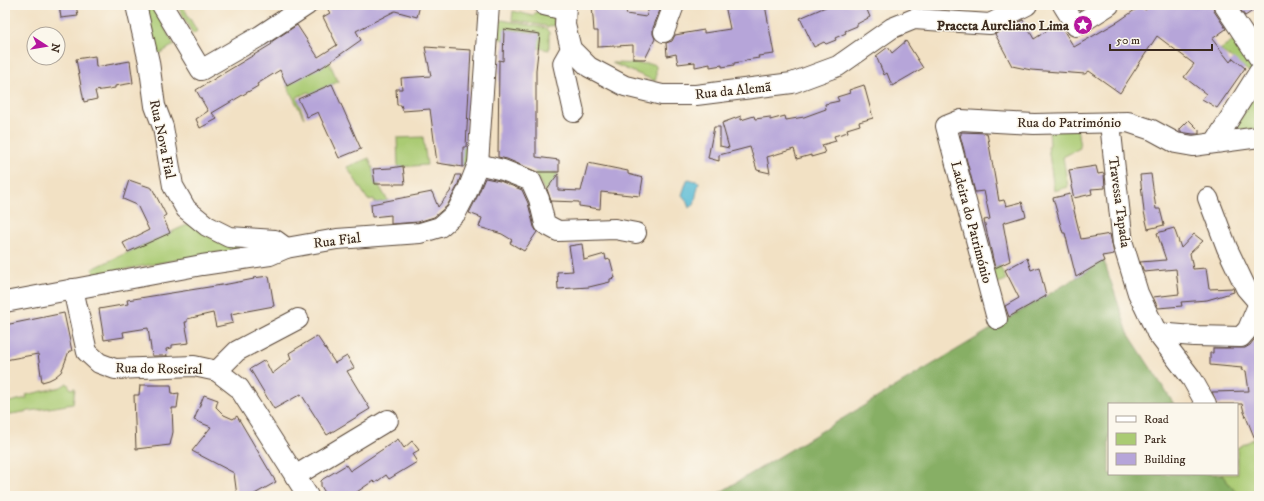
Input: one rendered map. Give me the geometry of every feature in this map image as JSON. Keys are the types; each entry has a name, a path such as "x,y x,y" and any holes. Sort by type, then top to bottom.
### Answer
{"street":[{"name":"Rua Nova Fial","path":"136,5 149,62 156,106 162,127 173,186 186,209 207,226 229,237 274,240 286,248"},
{"path":"162,5 201,70 260,36 307,5"},
{"name":"Rua Fial","path":"5,302 202,265 270,255 286,248 337,239 420,233 440,227 456,213 467,192 478,164 489,5"},
{"path":"544,5 565,7"},
{"path":"664,32 674,5"},
{"name":"Rua da Alemã","path":"565,7 565,25 572,49 589,67 625,86 662,95 696,95 792,83 838,66 892,28 914,19 990,24 1027,5"},
{"path":"1063,5 1076,26 1109,5"},
{"path":"1224,5 1259,58"},
{"path":"572,49 563,62 574,112"},
{"path":"1215,142 1259,72"},
{"name":"Rua do Património","path":"946,126 961,120 1034,124 1128,122 1152,130 1176,143 1193,146 1259,137"},
{"name":"Travessa Tapada","path":"1110,123 1123,244 1138,293 1157,333 1192,378 1205,403"},
{"name":"Ladeira do Património","path":"946,126 997,319"},
{"path":"478,164 502,170 531,181 539,199 545,224 558,231 615,229 636,234"},
{"path":"1157,333 1194,336 1241,337 1248,329 1259,303 1246,288 1227,248 1208,198"},
{"name":"Rua do Roseiral","path":"73,289 87,352 99,363 115,369 194,366 216,371 239,388 308,496"},
{"path":"216,371 237,351 298,319"},
{"path":"295,476 388,420"}],"green space":[{"path":"144,5 152,5 174,45 157,55"},
{"path":"177,5 182,5 197,31 193,34"},
{"path":"513,11 533,16 536,12 552,16 554,17 554,25 547,28 546,26 512,20"},
{"path":"502,20 545,28 549,32 549,50 538,48 539,33 505,29 504,40 495,37 496,24"},
{"path":"1239,37 1253,66 1251,73 1220,50"},
{"path":"329,61 338,82 320,89 323,98 314,101 309,92 297,97 304,118 287,86"},
{"path":"612,63 654,64 656,66 656,79 655,81"},
{"path":"1259,84 1259,128 1238,131 1235,129"},
{"path":"1077,127 1080,148 1063,157 1068,187 1054,191 1048,146 1050,145 1049,130"},
{"path":"423,137 427,165 398,167 397,138"},
{"path":"466,144 473,144 467,166 446,165 443,145 466,147"},
{"path":"369,158 373,169 375,184 378,184 388,201 375,203 374,199 368,200 347,167"},
{"path":"536,170 558,173 558,190 547,190 545,192 535,172"},
{"path":"193,222 267,250 213,253 95,275 92,269"},
{"path":"1104,261 1128,333 1173,403 1108,403 1108,475 1222,475 1239,496 714,496"},
{"path":"1000,266 1006,280 993,285 989,271"},
{"path":"67,383 71,389 75,388 73,404 5,415 5,403 27,398 26,395 61,387"},
{"path":"1259,436 1259,496 1238,496 1222,475 1238,475 1238,447"}],"water":[{"path":"689,179 699,182 694,205 689,208 682,195 687,180"}],"building":[{"path":"59,5 76,5 78,16 61,18"},
{"path":"325,5 420,5 417,17 395,11 356,31 361,40 324,66 287,86 280,70 257,84 258,86 212,113 217,119 200,128 196,119 208,111 196,90 272,44 271,42 297,25 318,57 337,45 323,17 330,13"},
{"path":"592,5 622,5 621,10 627,10 626,14 646,17 650,5 662,5 653,28 655,39 645,59 633,59 633,45 598,47 598,31 594,31"},
{"path":"725,5 765,5 774,54 758,56 759,58 722,67 722,65 710,67 710,64 695,67 695,62 678,64 676,54 667,56 666,43 672,41 675,35 704,30 704,33 730,29"},
{"path":"830,5 865,5 870,17 857,24 857,26 845,31 846,33 835,38 836,40 826,44 824,42 814,47 800,18"},
{"path":"1142,5 1145,10 1152,5 1213,5 1214,11 1226,29 1212,39 1230,62 1233,58 1245,68 1217,108 1202,99 1206,94 1184,77 1194,64 1157,36 1120,93 1089,71 1085,74 1031,70 1012,66 995,34 1023,20 1034,39 1059,23 1074,47 1119,21"},
{"path":"1243,5 1259,5 1259,7 1245,16 1239,8"},
{"path":"504,29 540,34 536,70 536,157 559,160 559,172 537,172 507,159 498,157 499,60 503,61"},
{"path":"906,41 923,68 892,86 887,73 884,75 876,56 888,47 892,53"},
{"path":"425,47 471,50 466,147 463,147 463,167 437,163 430,109 403,111 401,105 397,105 396,89 402,89 401,78 431,76"},
{"path":"95,56 96,67 130,61 133,83 95,91 97,99 84,102 76,59"},
{"path":"332,84 361,149 339,158 318,112 307,117 298,99"},
{"path":"864,85 873,118 859,122 860,125 847,129 848,132 834,136 836,141 822,145 825,153 797,159 794,149 767,157 770,173 757,170 750,147 719,155 719,161 708,158 714,127 720,127 720,146 729,148 722,123 741,116 741,120 754,116 755,119 770,117 770,120 785,116 786,120 804,117 826,109 825,104 839,101 837,97 850,93 849,90"},
{"path":"1189,120 1199,130 1199,134 1180,132 1180,129"},
{"path":"961,132 987,133 999,201 1004,200 1006,206 1022,202 1026,216 1003,223 1010,261 995,268 984,220 990,219 984,191 975,192 960,135"},
{"path":"588,163 628,171 628,174 643,178 640,196 601,192 600,209 579,206 579,202 551,201 547,189 558,174 558,190 581,191"},
{"path":"403,166 405,184 375,184 373,169"},
{"path":"1096,166 1098,174 1104,173 1105,188 1091,189 1092,194 1074,198 1069,170"},
{"path":"1151,174 1156,209 1160,209 1164,225 1148,229 1144,212 1140,175"},
{"path":"456,175 461,175 457,187 447,206 434,217 418,222 391,224 391,215 372,217 371,204 432,192 438,207 450,192"},
{"path":"485,178 500,181 522,190 528,203 534,227 537,232 524,251 510,243 512,240 502,234 479,227 482,218 469,213"},
{"path":"129,180 152,188 166,215 163,217 170,233 128,252 123,243 149,230 137,205 123,199"},
{"path":"1070,194 1081,239 1110,234 1114,254 1102,256 1104,261 1076,277 1065,233 1063,233 1053,198"},
{"path":"1174,228 1181,248 1194,234 1203,241 1190,253 1193,269 1206,268 1209,289 1233,288 1234,292 1207,300 1181,302 1182,306 1158,308 1153,297 1179,294 1176,269 1144,272 1140,262 1166,260 1157,233"},
{"path":"582,244 584,260 605,254 606,260 610,259 615,278 610,279 610,282 589,287 558,289 557,272 573,271 569,246"},
{"path":"1027,258 1031,270 1039,267 1046,296 1009,317 1005,306 1019,298 1005,270"},
{"path":"269,276 274,306 231,314 233,323 216,327 213,313 187,319 187,322 185,322 189,343 172,345 172,348 166,349 167,356 152,356 148,328 123,332 124,337 104,340 99,309 128,304 127,300"},
{"path":"64,313 72,351 69,351 61,372 55,377 42,382 38,354 5,360 5,325"},
{"path":"1259,333 1259,449 1242,404 1217,403 1212,392 1249,391 1246,371 1241,370 1242,368 1210,365 1210,353 1213,353 1213,348 1245,348 1250,345"},
{"path":"317,336 335,363 347,356 354,368 347,371 370,409 327,435 301,394 274,409 250,369 265,360 272,374 291,359 289,353"},
{"path":"140,385 171,385 172,394 179,393 177,408 172,408 173,432 170,445 136,449 134,395 139,395"},
{"path":"204,395 218,400 216,407 224,415 233,419 237,416 276,482 251,496 237,496 234,473 192,451 211,427 194,420"},
{"path":"398,439 404,448 412,441 419,450 412,454 417,462 389,479 386,475 375,483 373,481 351,496 327,496 321,486 321,481 323,479 346,465 350,471"}],"place":[{"name":"Praceta Aureliano Lima","path":"1083,25"}]}
